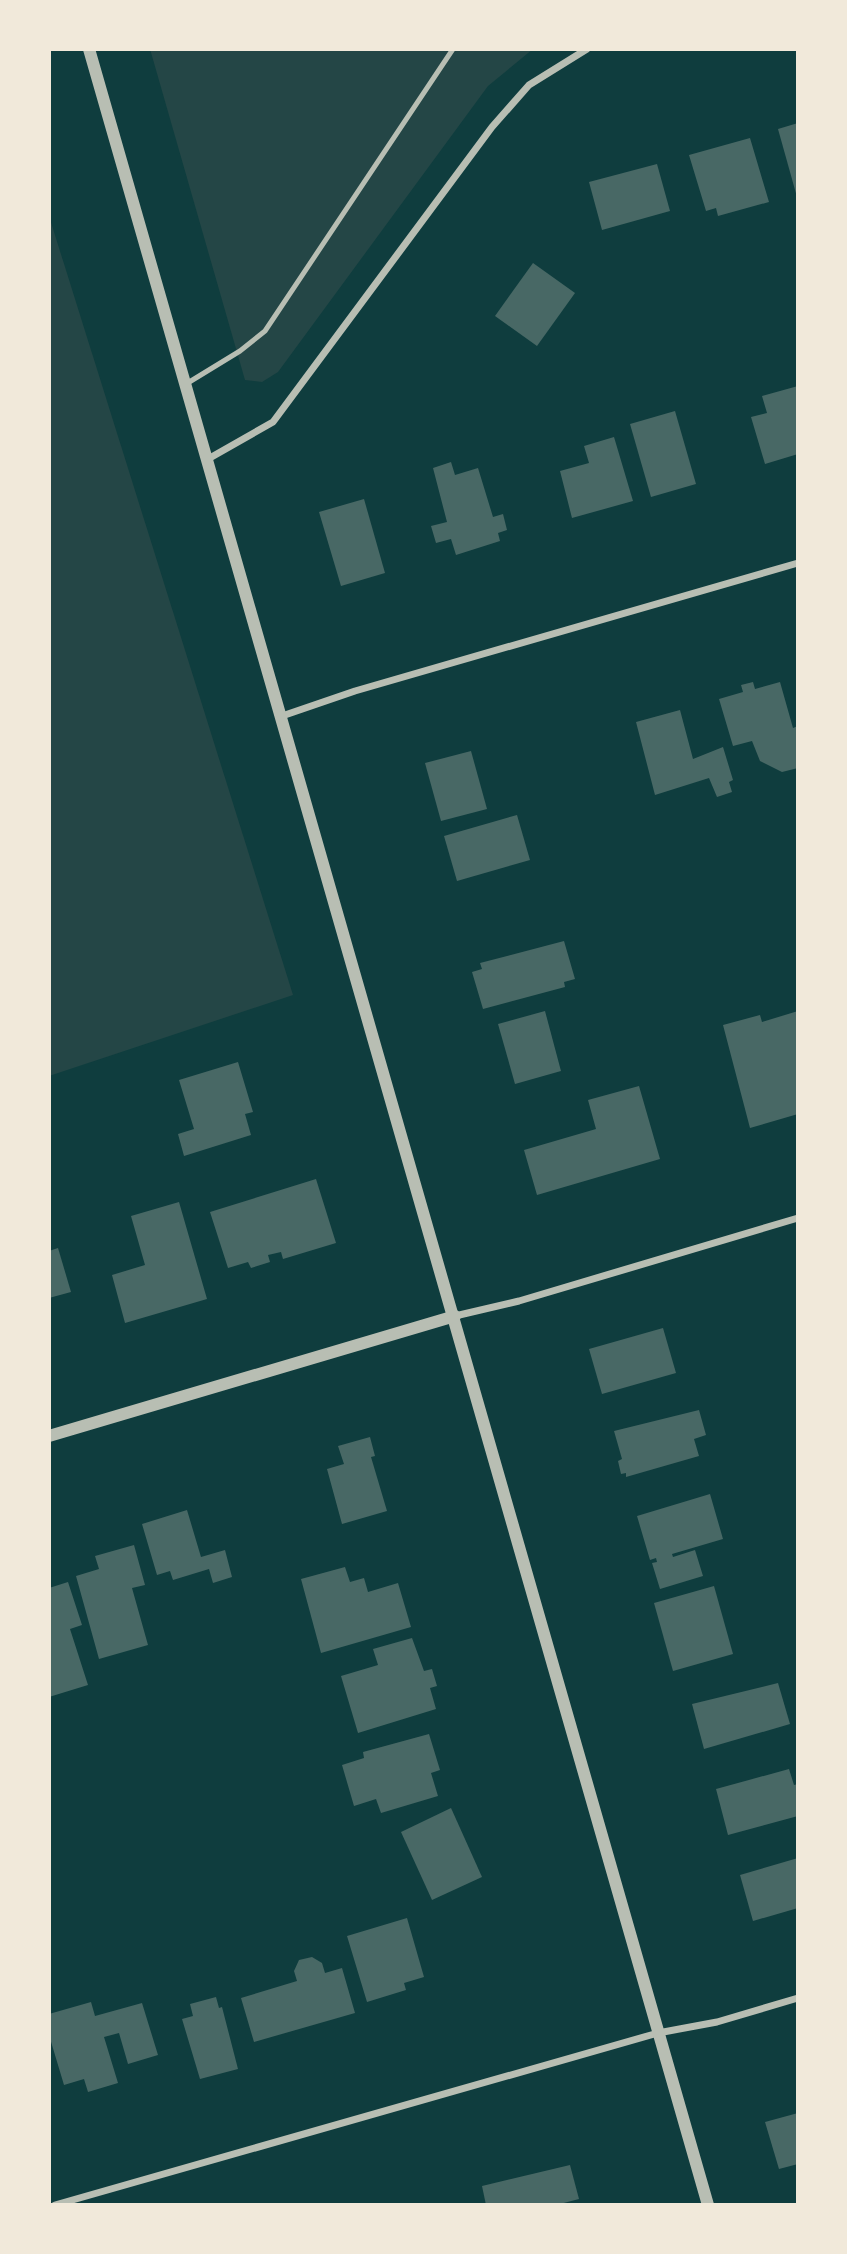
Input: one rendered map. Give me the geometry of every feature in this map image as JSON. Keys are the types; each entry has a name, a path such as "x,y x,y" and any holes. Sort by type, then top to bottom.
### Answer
{"street":[{"path":"89,49 455,1316 708,2205"},
{"path":"208,459 273,422 492,127 529,85 587,49"},
{"path":"282,716 355,691 798,564"},
{"path":"49,1436 798,1218"},
{"path":"55,2205 658,2032 716,2022 798,1998"}],"lane":[{"path":"186,384 240,351 265,331 453,49"}],"shaded area":[{"path":"150,49 533,49 488,86 278,372 262,382 245,380"},
{"path":"49,216 293,995 49,1076"}],"building":[{"path":"798,123 798,197 797,197 778,129"},
{"path":"750,138 769,202 718,216 716,208 706,211 689,155"},
{"path":"657,164 670,211 602,230 589,182"},
{"path":"533,263 575,293 537,346 495,316"},
{"path":"798,386 798,454 765,464 751,417 767,413 762,396"},
{"path":"675,411 696,484 651,497 630,424"},
{"path":"614,437 633,501 572,518 560,471 589,463 584,446"},
{"path":"451,462 455,475 478,468 493,517 503,514 507,530 498,533 500,541 456,555 451,539 436,543 431,526 447,522 433,468"},
{"path":"364,499 385,573 341,586 319,512"},
{"path":"753,682 755,689 780,682 793,728 798,726 798,768 782,772 760,761 752,741 733,746 719,699 743,692 741,685"},
{"path":"680,710 693,759 723,747 733,780 729,782 732,792 717,797 709,778 655,795 636,722"},
{"path":"471,751 487,809 441,821 425,763"},
{"path":"517,815 530,860 457,881 444,836"},
{"path":"564,941 575,979 564,982 565,987 483,1009 472,972 482,969 480,963"},
{"path":"545,1011 561,1071 515,1084 498,1024"},
{"path":"798,1011 798,1114 750,1128 723,1025 760,1015 762,1022"},
{"path":"238,1062 253,1112 245,1114 251,1135 184,1156 178,1134 194,1129 179,1080"},
{"path":"639,1086 660,1159 537,1195 524,1150 596,1129 588,1100"},
{"path":"316,1179 336,1243 283,1259 281,1252 268,1255 270,1262 251,1268 248,1262 228,1268 210,1212"},
{"path":"179,1202 207,1299 125,1323 112,1275 145,1265 131,1216"},
{"path":"58,1248 71,1292 49,1298 49,1251"},
{"path":"663,1328 676,1373 602,1394 589,1349"},
{"path":"699,1410 706,1435 694,1439 699,1456 626,1477 626,1473 621,1474 618,1461 622,1459 614,1431"},
{"path":"370,1437 375,1456 371,1457 387,1511 342,1524 327,1469 344,1464 338,1446"},
{"path":"710,1494 723,1539 672,1554 673,1557 695,1550 703,1576 660,1589 652,1563 657,1562 656,1558 650,1560 637,1516"},
{"path":"187,1510 201,1557 225,1550 232,1577 213,1583 209,1569 173,1580 170,1571 157,1575 142,1524"},
{"path":"134,1545 145,1585 132,1588 148,1645 99,1659 76,1576 99,1569 95,1556"},
{"path":"345,1567 350,1582 364,1578 368,1592 398,1583 411,1627 321,1653 301,1579"},
{"path":"68,1582 82,1625 70,1629 88,1685 49,1697 49,1588"},
{"path":"714,1586 733,1654 673,1671 654,1603"},
{"path":"412,1638 424,1671 432,1669 437,1686 430,1688 436,1709 358,1733 341,1676 378,1665 373,1649"},
{"path":"778,1683 790,1724 704,1749 692,1704"},
{"path":"429,1734 440,1770 431,1773 438,1796 381,1813 376,1799 354,1806 342,1765 364,1758 363,1752"},
{"path":"789,1769 794,1785 798,1784 798,1816 728,1835 716,1789"},
{"path":"451,1808 482,1877 432,1900 401,1832"},
{"path":"798,1858 798,1908 753,1921 740,1875"},
{"path":"407,1918 424,1977 404,1983 406,1990 367,2002 347,1936"},
{"path":"312,1957 322,1963 325,1973 342,1968 355,2013 254,2042 241,1998 297,1981 294,1971 299,1960"},
{"path":"216,1997 219,2008 222,2007 238,2069 200,2079 182,2019 193,2016 190,2004"},
{"path":"91,2002 95,2016 142,2003 158,2055 128,2064 119,2033 104,2037 118,2083 88,2092 84,2079 64,2085 49,2035 49,2014"},
{"path":"798,2113 798,2164 779,2169 765,2122"},
{"path":"570,2165 579,2199 556,2205 486,2205 482,2186"}]}
